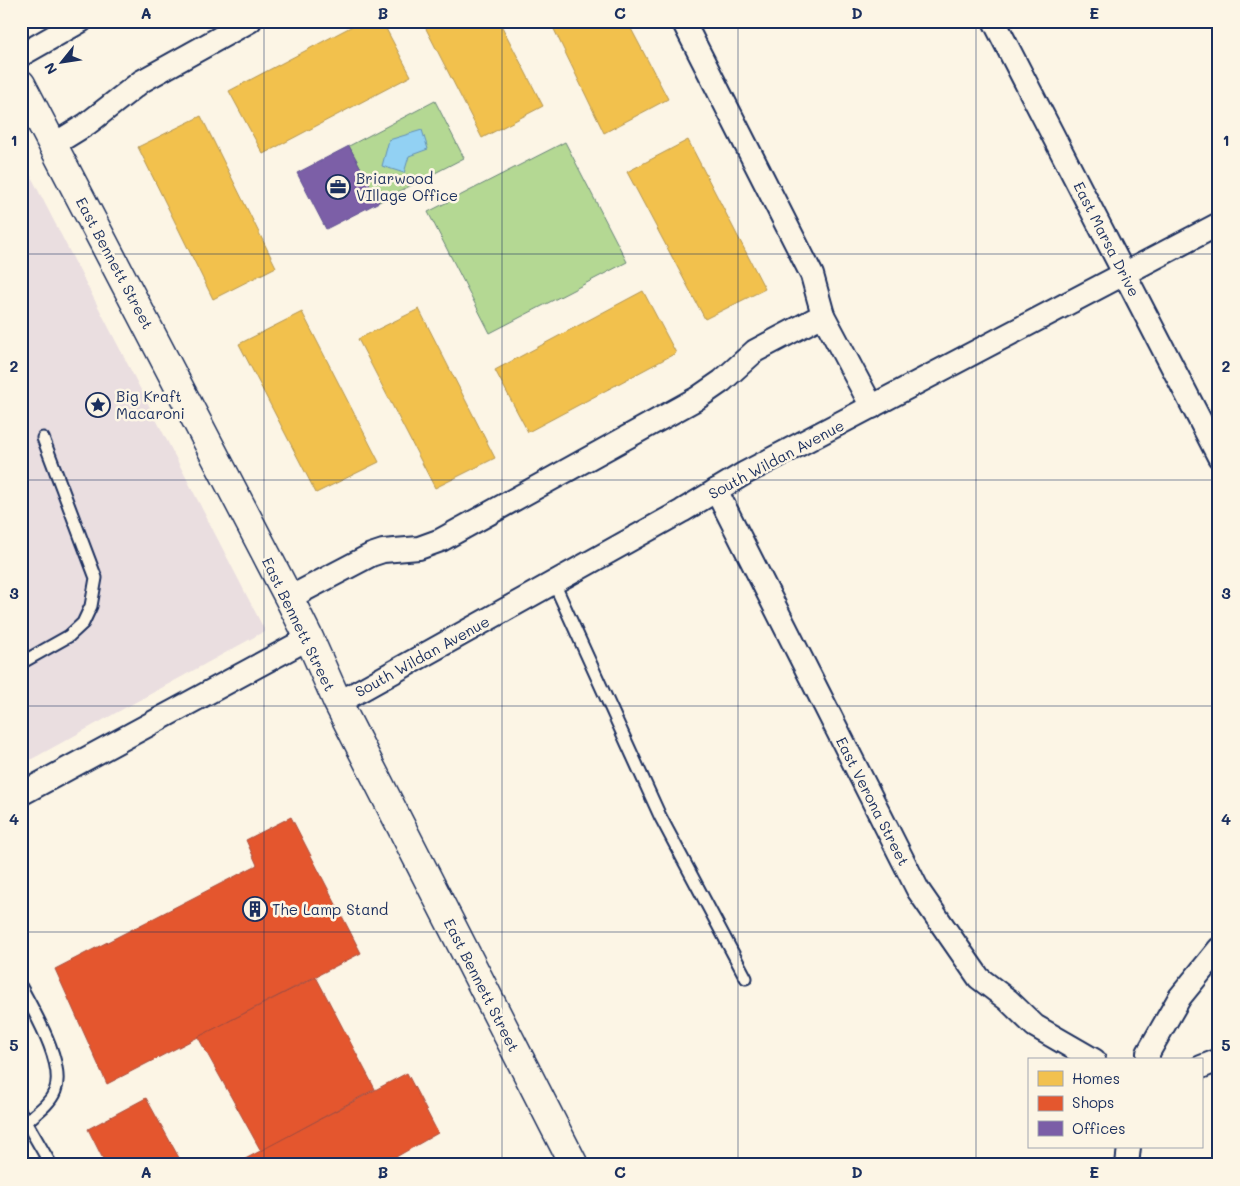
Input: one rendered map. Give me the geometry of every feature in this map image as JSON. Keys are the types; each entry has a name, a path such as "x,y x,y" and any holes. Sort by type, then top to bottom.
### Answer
{"street":[{"path":"21,55 81,21"},
{"path":"53,145 87,124 142,81 250,21"},
{"path":"683,21 812,275 823,315 872,407"},
{"name":"East Marsa Drive","path":"994,21 1219,457"},
{"name":"East Bennett Street","path":"21,84 289,598 338,703 574,1165"},
{"name":"South Wildan Avenue","path":"338,703 682,511 716,490 1219,224"},
{"path":"289,598 371,555 383,551 419,548 441,540 696,400 722,381 756,351 823,315"},
{"name":"East Verona Street","path":"716,490 918,890 938,922 979,978 1008,1000 1035,1026 1091,1058"},
{"path":"21,794 309,638"},
{"path":"1148,1058 1148,1053 1180,996 1219,949"},
{"path":"1202,1067 1219,1060"},
{"path":"1127,1165 1129,1148"}],"lane":[{"path":"21,663 69,636 83,623 92,606 96,578 43,438"},
{"path":"554,583 660,816 746,978"},
{"path":"21,987 44,1031 56,1068 55,1090 42,1108 24,1118 51,1165"}],"shaded area":[{"path":"21,157 265,631 21,765"}],"green space":[{"path":"435,101 464,158 379,202 349,146"},
{"path":"565,142 627,262 490,333 428,212"}],"water":[{"path":"422,130 428,149 409,156 404,173 382,166 389,140"}],"building: Homes":[{"path":"362,21 382,21 411,76 263,154 229,91"},
{"path":"422,21 499,21 543,106 482,138"},
{"path":"550,21 627,21 668,99 604,133"},
{"path":"201,116 276,267 213,299 138,147"},
{"path":"688,140 765,289 705,319 627,172"},
{"path":"643,291 676,353 528,432 495,370"},
{"path":"419,309 495,458 435,488 358,339"},
{"path":"302,312 379,462 316,493 239,344"}],"building: Shops":[{"name":"The Lamp Stand","path":"291,817 361,953 107,1084 55,969 257,865 246,840"},
{"path":"316,977 375,1089 261,1151 198,1037"},
{"path":"407,1073 438,1133 382,1165 234,1165"},
{"path":"146,1098 183,1165 106,1165 88,1129"}],"building: Offices":[{"name":"Briarwood VIllage Office","path":"349,146 379,202 326,229 297,173"}],"place":[{"name":"Briarwood VIllage Office","path":"338,187"},
{"name":"Big Kraft Macaroni","path":"98,405"},
{"name":"The Lamp Stand","path":"255,909"}]}
